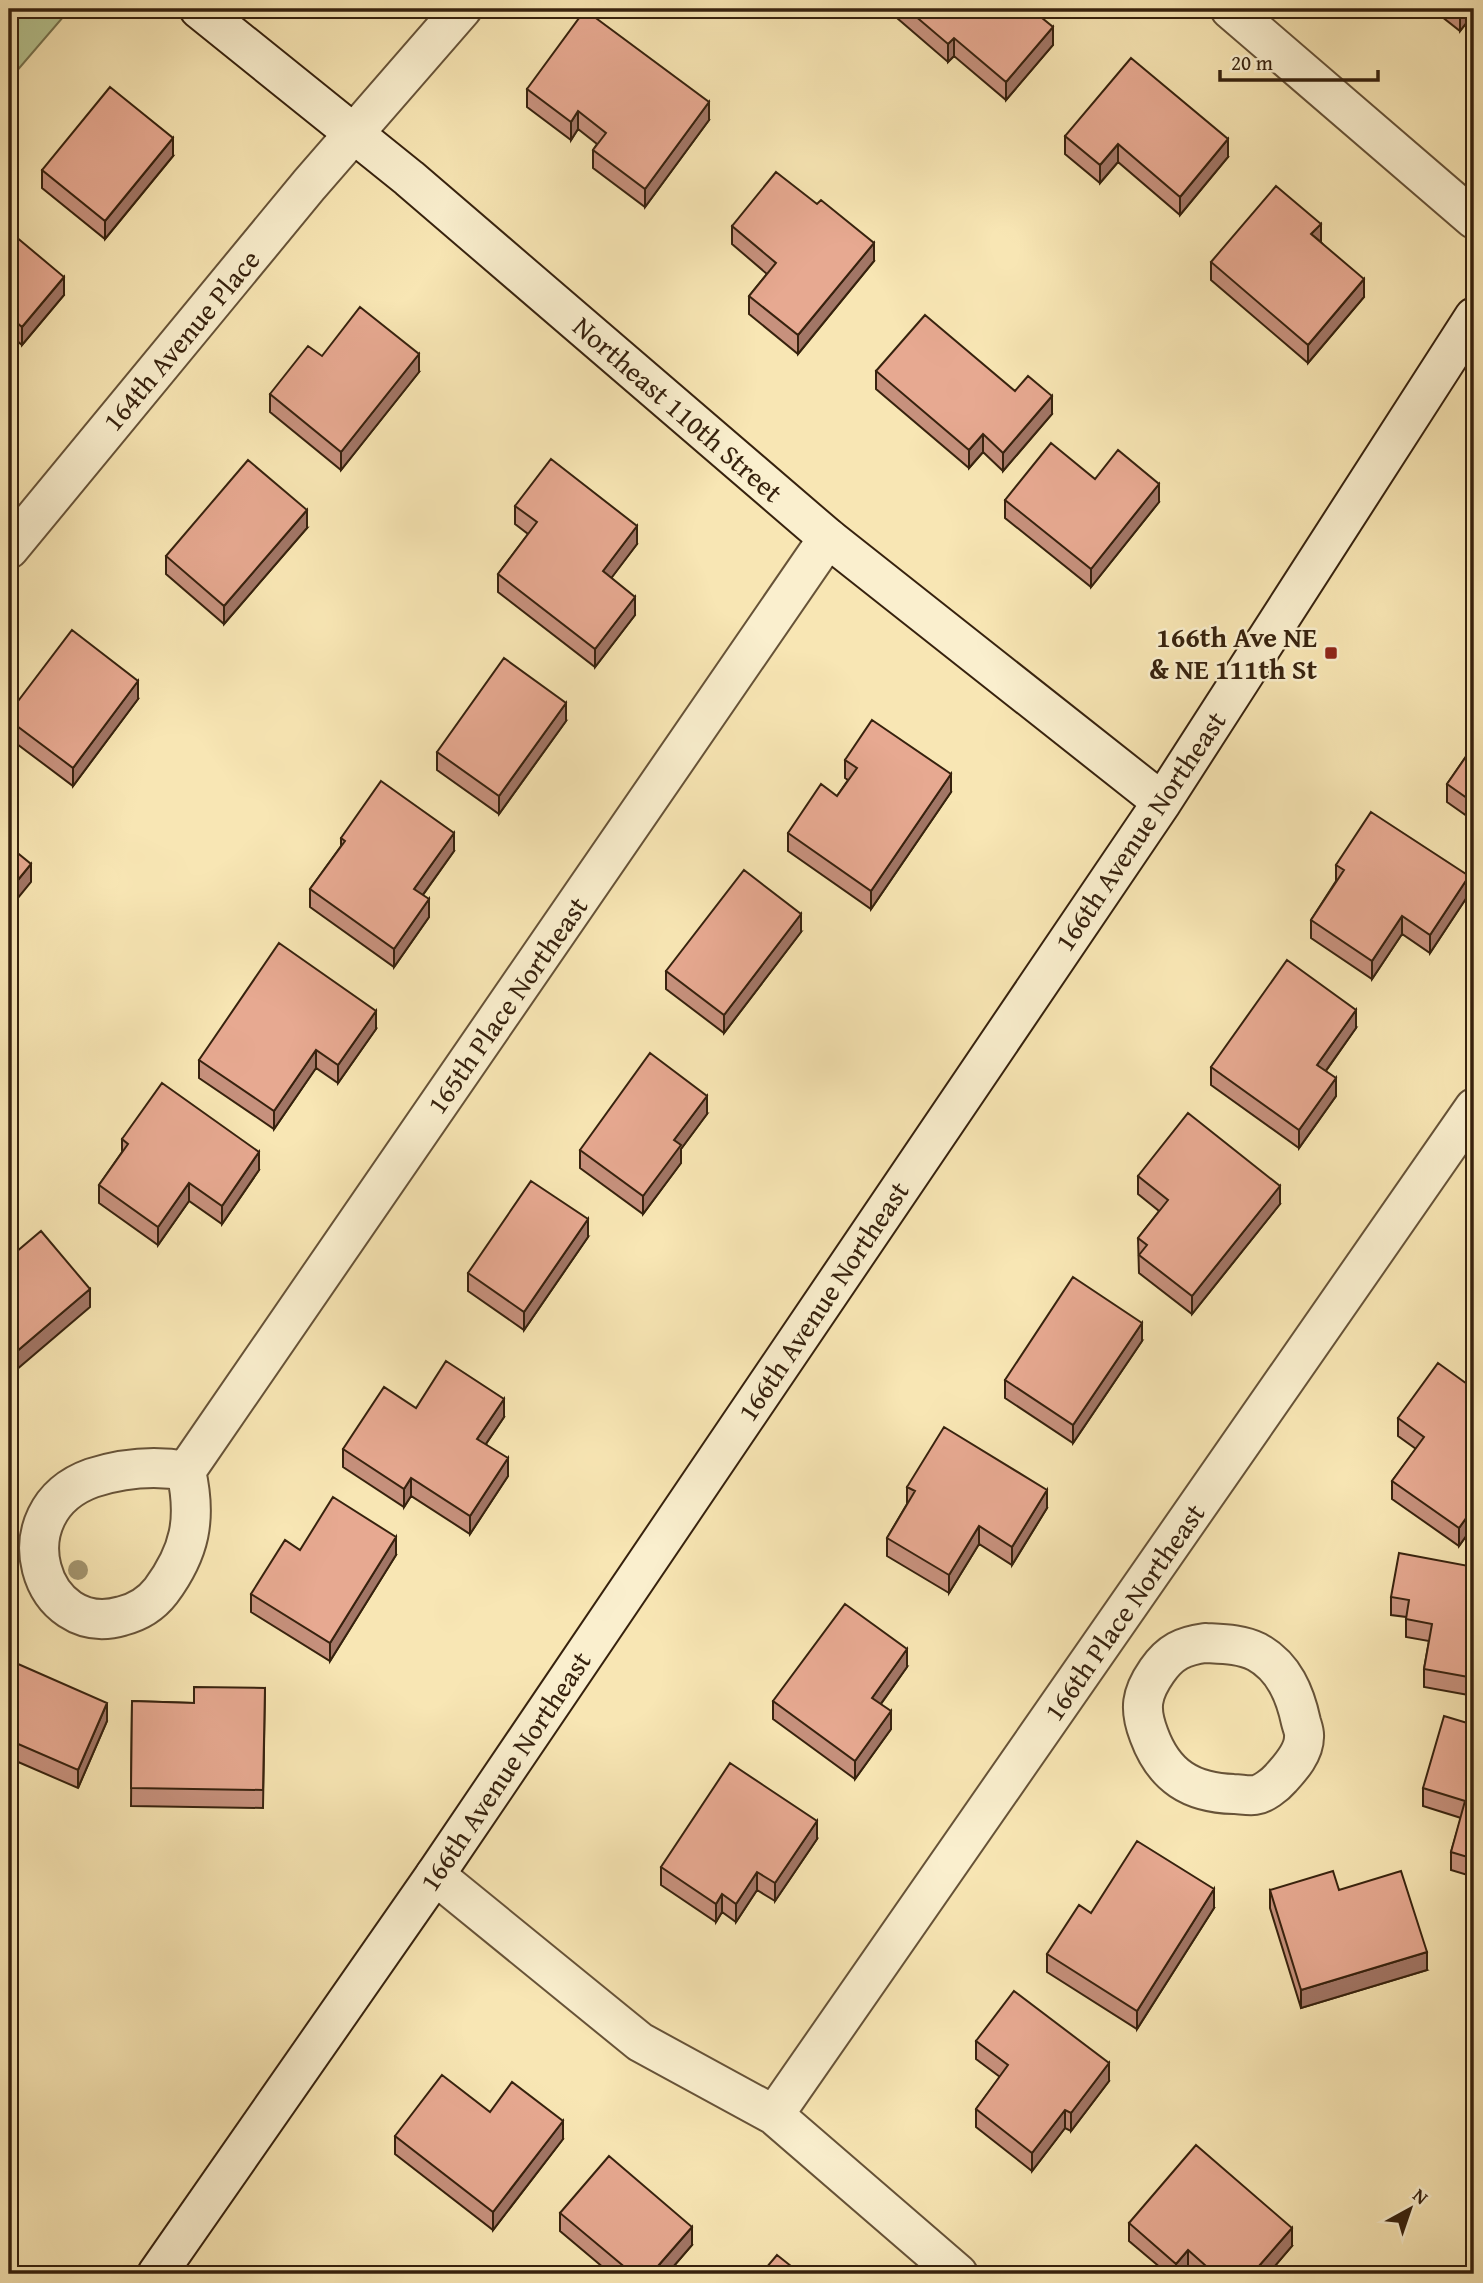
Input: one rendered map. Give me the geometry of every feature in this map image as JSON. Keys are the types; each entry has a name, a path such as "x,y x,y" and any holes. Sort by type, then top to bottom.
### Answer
{"street":[{"name":"Northeast 110th Street","path":"199,9 354,132 828,538 1162,802"},
{"name":"164th Avenue Place","path":"9,549 354,132 463,9"},
{"path":"1230,9 1474,219"},
{"name":"166th Avenue Northeast","path":"157,2274 435,1875 1162,802 1474,317"},
{"name":"165th Place Northeast","path":"186,1471 828,538"},
{"name":"166th Place Northeast","path":"774,2115 1474,1108"},
{"path":"146,1466 186,1471 191,1495 192,1521 187,1545 178,1565 154,1600 136,1613 114,1619 92,1618 71,1611 53,1597 41,1580 34,1559 34,1537 40,1517 52,1499 70,1485 117,1470 146,1466"},
{"path":"1109,1634 1157,1671"},
{"path":"1232,1644 1257,1652 1278,1669 1293,1691 1304,1738 1294,1763 1277,1783 1257,1796 1214,1794 1191,1786 1170,1772 1156,1753 1141,1709 1149,1683 1157,1671 1164,1661 1186,1645 1232,1644"},
{"path":"435,1875 640,2042 774,2115 958,2274"}],"green space":[{"path":"9,9 70,9 9,80"}],"building":[{"path":"907,9 1031,9 1053,27 1006,82 954,38 948,44"},
{"path":"585,10 709,102 645,189 593,150 606,133 578,111 571,122 527,89"},
{"path":"1131,58 1228,139 1180,197 1118,144 1100,165 1065,136"},
{"path":"110,87 173,138 105,221 42,170"},
{"path":"776,172 817,204 821,200 874,243 798,335 749,296 776,263 732,226"},
{"path":"1276,186 1321,224 1311,234 1364,279 1308,345 1211,262"},
{"path":"9,231 64,277 22,327 9,316"},
{"path":"360,307 419,354 341,452 270,394 308,346 322,356"},
{"path":"925,315 1015,391 1028,376 1052,396 1003,453 983,434 969,450 876,371"},
{"path":"1051,443 1095,479 1118,450 1159,484 1091,569 1005,500"},
{"path":"551,459 637,526 603,571 635,597 595,649 498,574 537,522 515,506"},
{"path":"248,460 307,510 224,606 166,556"},
{"path":"72,630 138,681 73,768 9,720 9,713"},
{"path":"504,658 566,703 499,796 437,752"},
{"path":"872,720 951,774 871,891 788,833 821,784 837,796 857,768 845,760"},
{"path":"1474,745 1474,803 1447,784"},
{"path":"381,781 454,833 414,889 429,899 394,949 310,889 345,841 341,838"},
{"path":"1371,812 1469,876 1430,935 1402,916 1372,961 1311,920 1344,870 1336,865"},
{"path":"9,846 31,864 9,891"},
{"path":"744,870 801,914 724,1015 666,971"},
{"path":"279,943 376,1011 338,1065 316,1050 274,1111 199,1060"},
{"path":"1287,960 1356,1010 1317,1065 1336,1078 1299,1130 1211,1067"},
{"path":"650,1053 707,1096 674,1140 681,1145 643,1196 580,1150"},
{"path":"162,1083 259,1152 222,1206 189,1183 158,1227 99,1185 128,1144 122,1139"},
{"path":"1188,1113 1280,1186 1192,1296 1139,1255 1147,1245 1138,1238 1168,1200 1138,1176"},
{"path":"531,1181 588,1219 524,1312 468,1273"},
{"path":"41,1231 90,1289 9,1358 9,1258"},
{"path":"1073,1277 1142,1323 1073,1425 1005,1380"},
{"path":"446,1361 504,1399 477,1439 508,1458 470,1516 411,1478 404,1489 343,1449 384,1387 416,1408"},
{"path":"1438,1363 1474,1389 1474,1507 1459,1528 1392,1481 1424,1437 1398,1418"},
{"path":"944,1427 1047,1490 1012,1547 979,1526 949,1575 887,1538 915,1491 907,1487"},
{"path":"333,1497 396,1537 330,1643 251,1594 285,1540 300,1550"},
{"path":"1399,1553 1474,1567 1474,1678 1424,1669 1432,1624 1406,1619 1409,1600 1391,1597"},
{"path":"845,1604 907,1649 872,1698 891,1711 855,1761 773,1701"},
{"path":"9,1660 107,1703 78,1770 9,1740"},
{"path":"194,1687 265,1688 263,1790 131,1788 132,1701 194,1703"},
{"path":"1444,1716 1474,1725 1474,1859 1451,1852 1465,1801 1423,1788"},
{"path":"730,1763 817,1821 775,1883 757,1872 736,1904 722,1894 716,1904 661,1867"},
{"path":"1137,1841 1214,1889 1137,2011 1047,1954 1079,1905 1091,1913"},
{"path":"1333,1871 1339,1890 1401,1871 1427,1952 1301,1990 1270,1890"},
{"path":"1014,1991 1109,2063 1071,2113 1065,2110 1032,2153 976,2109 1008,2065 976,2041"},
{"path":"442,2075 490,2112 512,2082 563,2121 493,2212 395,2136"},
{"path":"1196,2145 1292,2228 1252,2274 1215,2274 1188,2250 1176,2264 1129,2223"},
{"path":"609,2156 692,2227 651,2274 633,2274 560,2213"},
{"path":"777,2255 801,2274 761,2274"}],"place":[{"name":"166th Ave NE & NE 111th St","path":"1331,653"}]}
